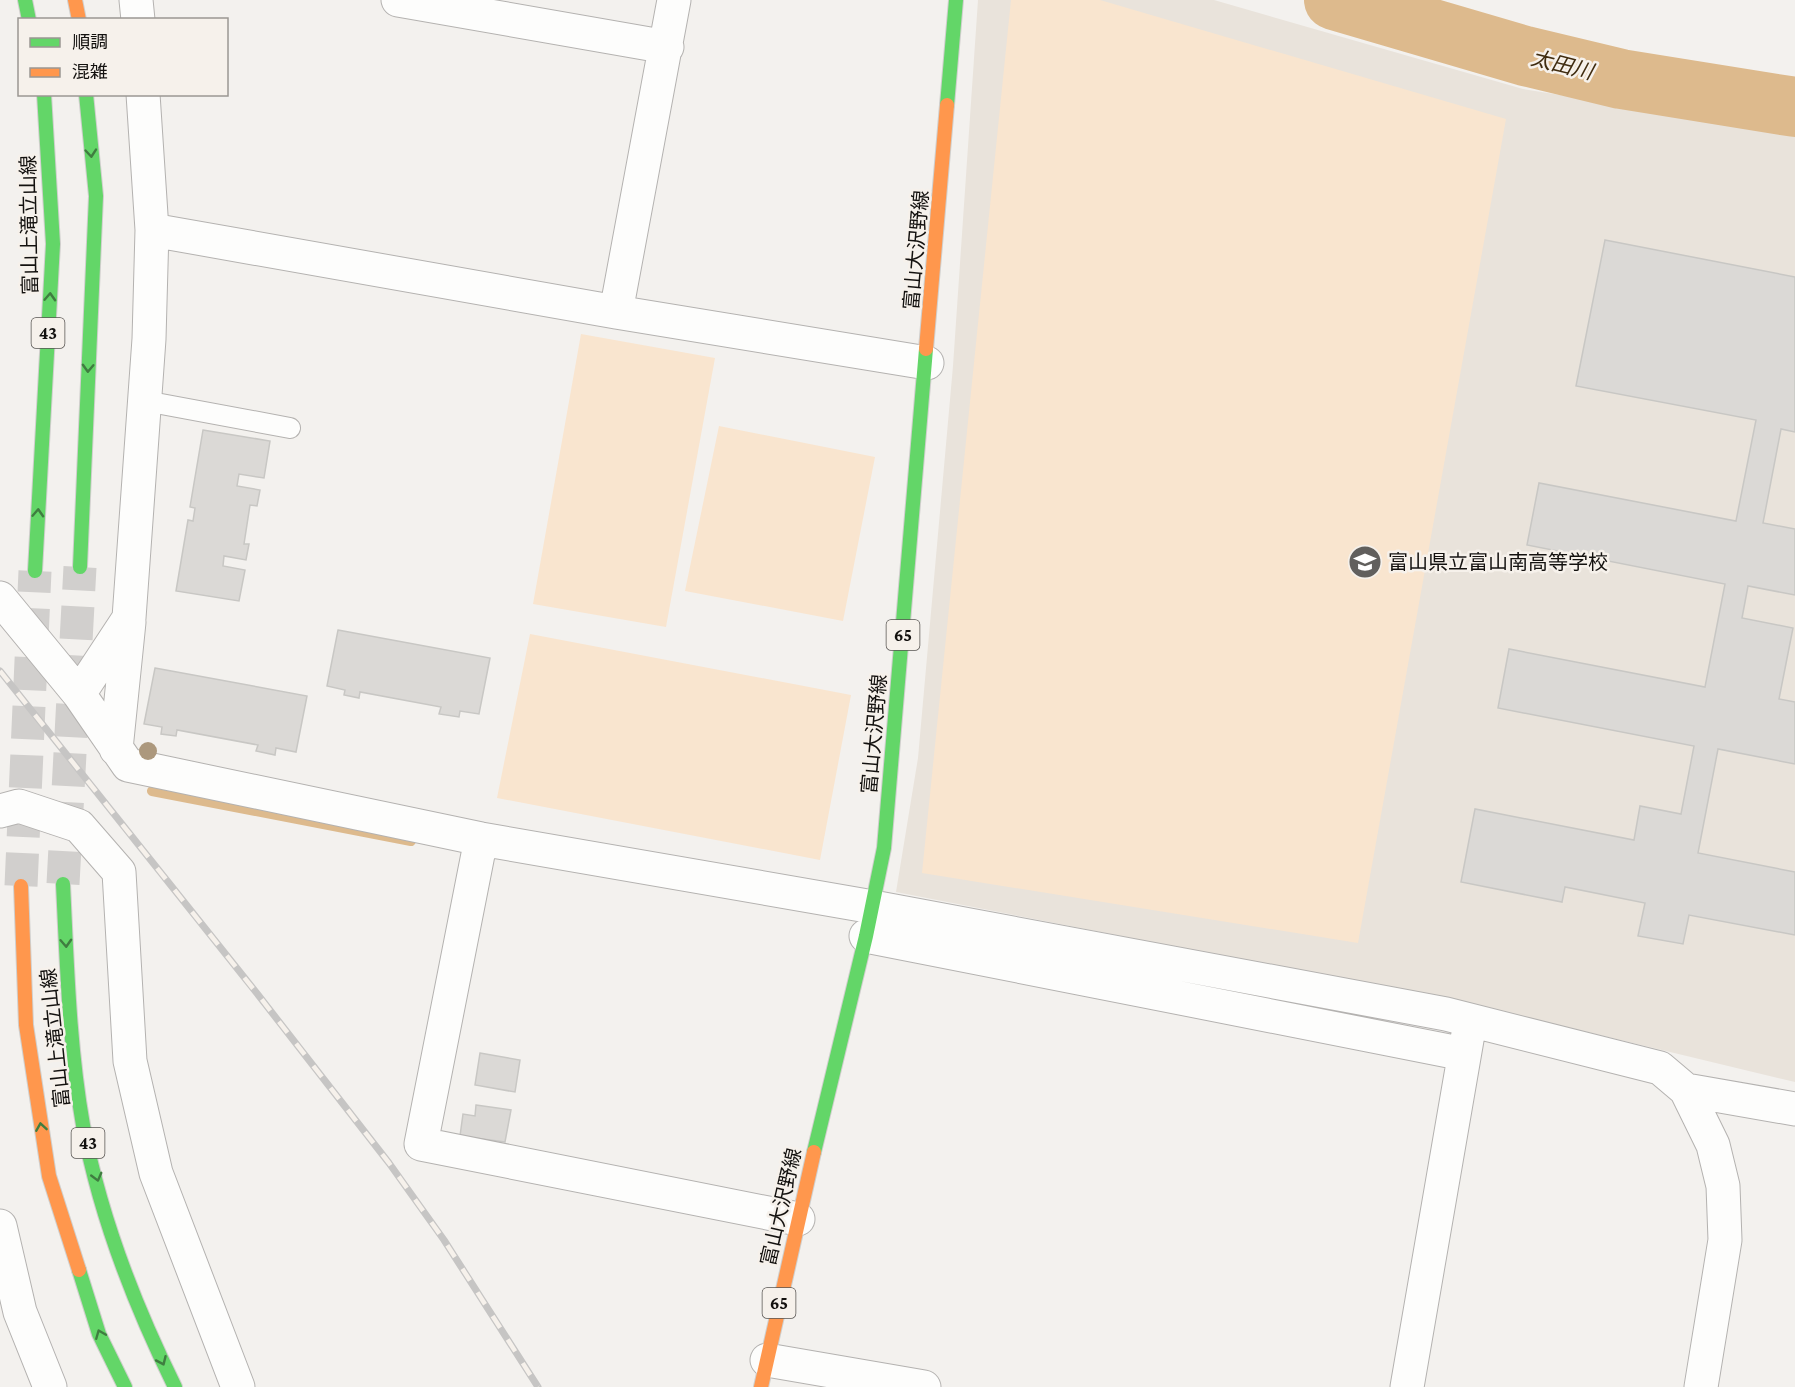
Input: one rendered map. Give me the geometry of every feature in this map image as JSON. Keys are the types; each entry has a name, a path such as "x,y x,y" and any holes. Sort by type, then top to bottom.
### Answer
{"main road":[{"path":"26,0 29,18"},
{"path":"75,0 79,18"},
{"name":"富山大沢野線","path":"764,1373 798,1220 870,921 884,848 927,363 956,0"},
{"name":"富山上滝立山線","path":"35,571 53,244 44,96"},
{"name":"43","path":"80,567 96,196 86,96"},
{"name":"富山上滝立山線","path":"63,884 68,989 83,1126 111,1230 161,1360 175,1387"},
{"name":"富山上滝立山線","path":"21,886 26,1025 49,1176 99,1334 125,1387"}],"street":[{"path":"136,0 138,18"},
{"path":"398,0 667,47"},
{"path":"616,312 674,0"},
{"path":"116,749 129,618 145,401 152,230 143,96"},
{"path":"152,230 616,312 927,363"},
{"path":"0,598 79,693 128,765 870,921 1464,1054"},
{"path":"79,693 129,618"},
{"path":"0,811 19,806 79,826 119,873 133,1072 156,1173 238,1387"},
{"path":"481,839 421,1144 798,1220"},
{"path":"870,921 1471,1021 1660,1068 1686,1090 1713,1145 1723,1186 1725,1240 1701,1387"},
{"path":"1407,1387 1471,1021"},
{"path":"1686,1090 1795,1109"},
{"path":"0,1226 10,1312 50,1387"},
{"path":"764,1373 924,1387"}],"lane":[{"path":"145,401 290,428"}],"shaded area":[{"name":"富山県立富山南高等学校","path":"978,0 1214,0 1523,89 1795,132 1795,1082 1475,1005 896,892 918,758 953,366"},
{"path":"1011,0 1100,0 1506,119 1358,943 922,873"},
{"path":"581,334 715,358 666,627 533,604"},
{"path":"719,426 875,457 843,621 685,591"},
{"path":"530,634 851,695 820,860 497,798"}],"building":[{"path":"1605,240 1795,277 1795,432 1781,429 1763,523 1795,529 1795,595 1748,586 1742,618 1793,628 1779,699 1795,702 1795,764 1718,749 1698,853 1795,872 1795,935 1689,915 1683,944 1638,936 1645,903 1565,887 1562,902 1461,882 1475,809 1634,840 1640,806 1681,814 1694,746 1498,708 1509,649 1705,687 1725,584 1527,545 1539,483 1736,521 1756,420 1576,386"},
{"path":"203,430 270,441 264,478 239,474 237,486 260,490 257,506 250,505 244,544 249,544 246,560 224,556 223,566 245,570 239,601 176,591 188,520 193,521 195,508 190,507"},
{"path":"338,630 490,658 479,714 460,711 459,717 439,714 441,707 360,692 359,698 344,695 345,690 327,686"},
{"path":"155,668 307,696 296,752 276,748 275,755 256,751 258,745 177,730 176,736 161,734 162,727 144,724"},
{"path":"480,1053 520,1060 515,1092 475,1085"},
{"path":"476,1105 511,1110 505,1142 460,1136 463,1114 475,1116"}],"waterway":[{"name":"太田川","path":"1334,0 1525,56 1621,79 1795,107"},
{"path":"152,791 411,841"}],"tunnel":[{"path":"63,884 80,567"},
{"path":"21,886 35,571"}],"railway":[{"path":"0,671 389,1163 444,1240 538,1387"}],"traffic: fast":[{"path":"25,0 29,18"},
{"path":"947,105 956,0"},
{"path":"35,571 53,244 44,96"},
{"path":"80,567 96,196 86,96"},
{"path":"814,1152 866,936 884,848 926,349"},
{"path":"63,884 69,1005 78,1095 90,1159 109,1226 132,1292 175,1387"},
{"path":"79,1270 99,1334 125,1387"}],"traffic: slow":[{"path":"75,0 79,18"},
{"path":"926,349 947,105"},
{"path":"21,886 26,1025 49,1176 79,1270"},
{"path":"761,1387 814,1152"}],"place":[{"name":"富山県立富山南高等学校","path":"1365,562"}]}
